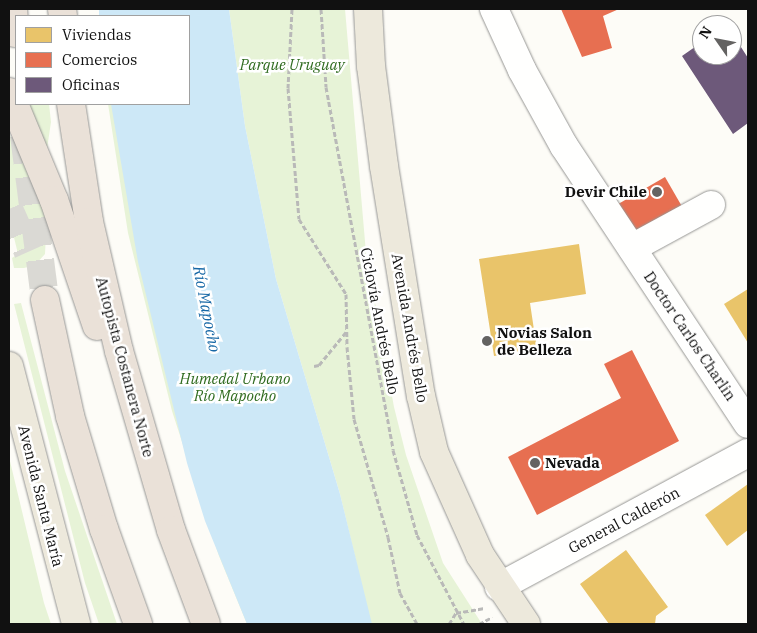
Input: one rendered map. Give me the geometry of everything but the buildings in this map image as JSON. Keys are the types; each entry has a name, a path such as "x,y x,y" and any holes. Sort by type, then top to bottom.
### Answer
{"highway":[{"path":"9,92 42,167 90,309 140,429"},
{"name":"Autopista Costanera Norte","path":"71,105 104,294 140,429 171,530 206,624"},
{"path":"45,300 70,416 104,530 138,624"}],"main road":[{"name":"Avenida Andrés Bello","path":"368,9 376,109 420,396 434,452 450,493 499,587 526,624"},
{"name":"Avenida Santa María","path":"9,366 76,624"}],"street":[{"name":"Doctor Carlos Charlin","path":"494,9 544,112 748,424"},
{"path":"632,248 711,204"},
{"name":"General Calderón","path":"499,587 748,453"}],"path":[{"path":"292,9 288,88 296,165 295,200 304,230 346,294 354,419 386,529 400,592 417,624"},
{"name":"Ciclovía Andrés Bello","path":"321,9 326,87 393,450 417,535 456,613 464,624"},
{"path":"314,366 319,366 347,332"},
{"path":"449,624 456,613"}],"green space":[{"name":"Parque Uruguay","path":"229,9 345,9 366,253 394,407 406,455 443,563 482,624 247,624 219,556 172,411 128,233 108,105 190,105 190,16 226,29 273,275 357,565 340,494 276,279 245,126"},
{"path":"24,105 49,105 51,122 47,149"},
{"path":"9,133 47,215 45,254 35,265 24,268 14,268 12,258 18,254 9,217"},
{"path":"21,303 65,471 117,624 99,624 85,583 14,304"},
{"path":"9,457 44,603 51,624 9,624"}],"water":[{"name":"Humedal Urbano Río Mapocho","path":"99,9 229,9 245,126 276,279 340,494 372,624 247,624 205,521 187,463 138,262 111,105 190,105 190,15 99,15"}],"tunnel":[{"path":"24,135 45,300"},
{"path":"9,209 28,252"}],"place":[{"name":"Devir Chile","path":"657,192"},
{"name":"Novias Salon de Belleza","path":"487,341"},
{"name":"Nevada","path":"535,463"}],"water label":[{"name":"Río Mapocho","path":"207,309"}]}
